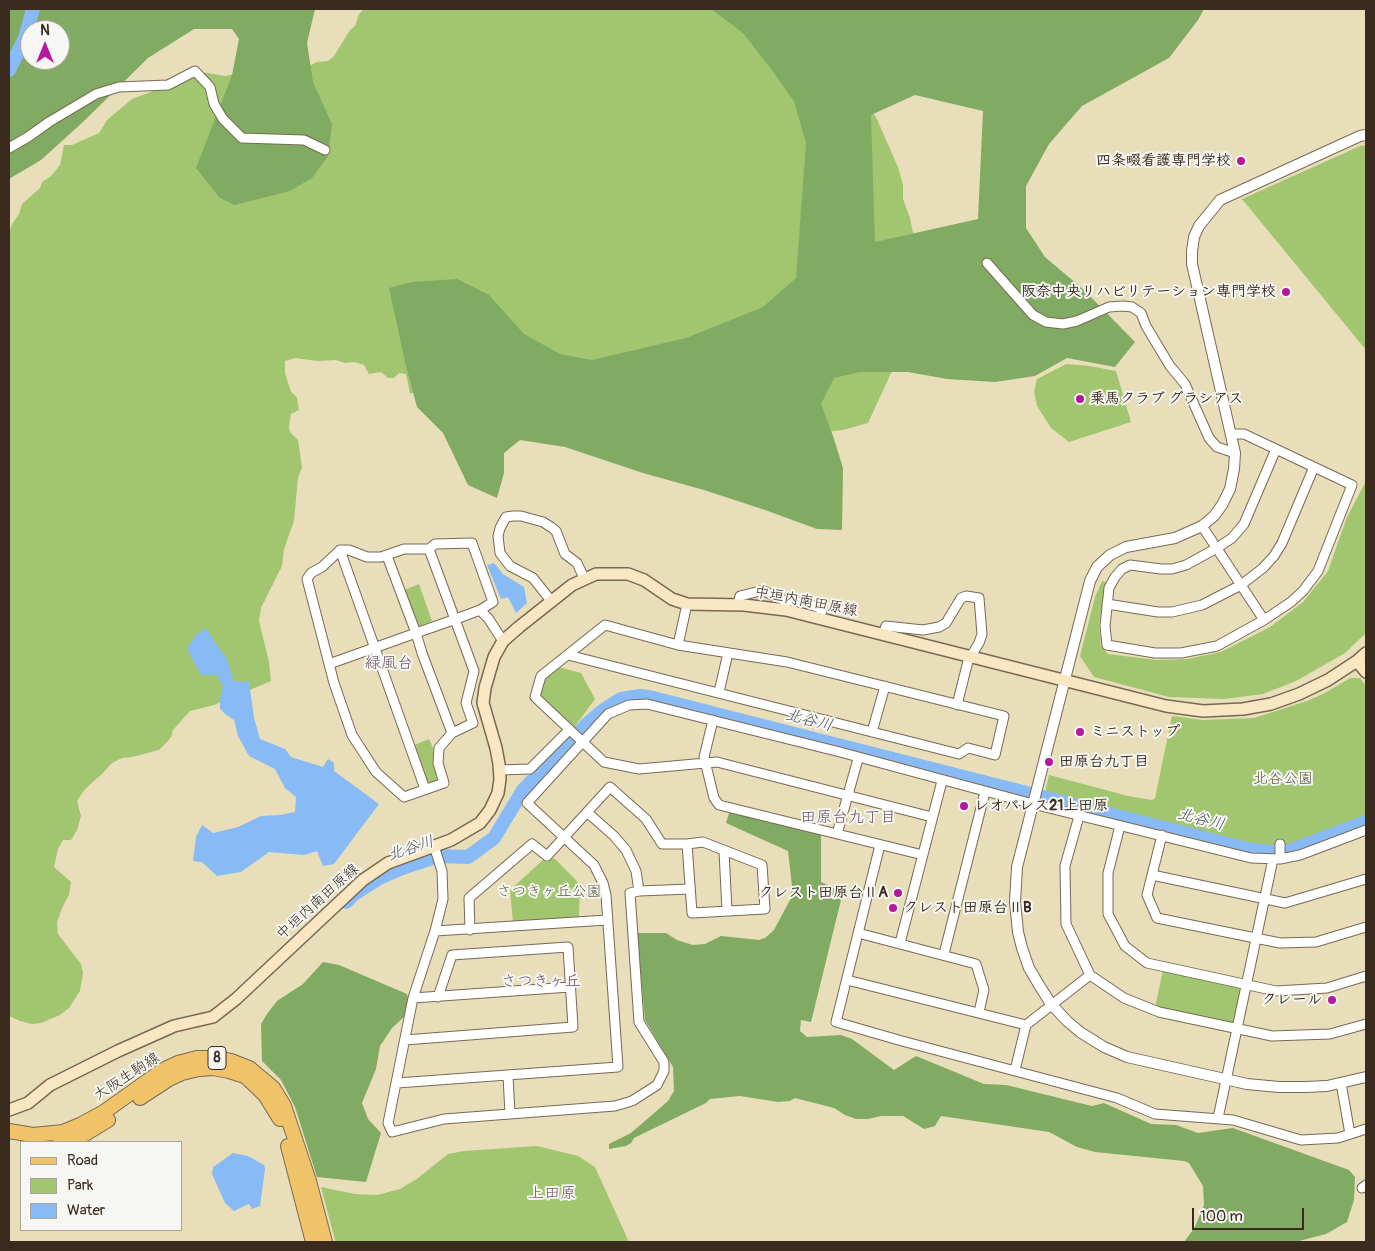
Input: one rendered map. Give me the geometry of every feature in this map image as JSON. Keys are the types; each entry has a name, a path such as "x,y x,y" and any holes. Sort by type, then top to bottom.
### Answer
{"main road":[{"name":"中垣内南田原線","path":"9,1110 28,1103 50,1085 118,1051 174,1026 213,1017 236,999 363,880 388,863 451,840 480,822 490,810 498,793 500,770 496,748 483,703 484,688 494,657 503,642 519,627 572,585 584,578 596,574 628,574 644,580 672,599 687,604 738,605 779,609 1166,706 1203,711 1243,709 1271,704 1299,694 1328,680 1366,653"},
{"path":"1357,661 1366,672"},
{"name":"大阪生駒線","path":"9,1132 33,1135 63,1132 104,1112 163,1070 197,1058 231,1061 249,1068 273,1088 284,1106 292,1127 308,1197 313,1242"},
{"name":"大阪生駒線","path":"60,1141 86,1134 169,1079 182,1073 212,1068 245,1076 265,1095 284,1127 325,1242"}],"street":[{"path":"9,148 96,94 119,86 168,85 195,71 210,87 214,104 223,119 242,138 304,140 325,150"},
{"path":"1366,135 1360,136 1220,200 1199,226 1194,238 1192,264 1235,453 1230,489 1214,516 1202,526 1175,538 1126,547 1110,555 1098,567 1090,581 1015,880 1016,918 1022,948 1029,968 1051,1004 1080,1032 1104,1047 1127,1058 1247,1084 1306,1087 1341,1083 1366,1077"},
{"path":"987,263 1034,315 1046,322 1063,324 1077,321 1109,307 1132,307 1141,313 1146,326 1170,366 1185,384 1209,438 1217,447 1235,453"},
{"path":"1231,434 1244,434 1276,449 1352,485 1318,571 1303,591 1291,602 1264,620 1217,646 1181,653 1154,653 1106,645 1106,604 1109,588 1115,577 1122,569 1130,565 1172,569 1186,565 1217,548 1238,532 1244,524 1276,449"},
{"path":"1106,604 1158,612 1172,612 1202,605 1241,585 1263,568 1274,556 1282,543 1314,467"},
{"path":"552,602 533,578 510,566 500,553 498,536 506,517 522,516 543,522 551,527 556,531 565,554 577,563 584,578"},
{"path":"1202,526 1264,620"},
{"path":"329,664 375,647 456,619 480,610 493,602 472,543 435,544 429,549 404,549 387,556 367,557 350,550 340,550 307,579 329,664 334,683 352,735 376,772 404,797 444,783 438,763 439,748 452,733 473,723 466,703 474,671 456,619 429,549"},
{"path":"340,550 426,789"},
{"path":"387,556 452,733"},
{"path":"883,634 886,626 923,630 939,627 946,623 961,598 966,596 978,598 982,634 979,643 970,656 958,705"},
{"path":"678,646 687,604"},
{"path":"480,610 488,618 503,642"},
{"path":"568,655 960,754 968,748 995,755 1004,716 787,662 678,646 605,625 541,676 535,696 604,762 639,769 717,762 932,817"},
{"path":"922,644 923,630"},
{"path":"719,692 728,653"},
{"path":"872,732 885,686"},
{"path":"397,1083 618,1068 606,894 600,874 586,857 527,803 608,714 629,705 647,704 713,720 840,752 858,759 942,781 1034,802 1079,816 1251,858 1278,858 1300,855 1366,830"},
{"path":"713,720 704,757 714,798 719,805 923,855"},
{"path":"500,770 530,769 570,730"},
{"path":"837,834 858,759"},
{"path":"900,943 942,781"},
{"path":"470,930 469,898 532,844 547,856 610,787 646,819 662,844 703,842 762,865 765,909 692,913 687,844"},
{"path":"944,954 985,792"},
{"path":"588,813 614,836 626,850 636,871 640,891"},
{"path":"1079,816 1065,866 1066,924 1090,975 1124,998 1159,1012 1237,1030 1272,1036 1330,1034 1366,1024"},
{"path":"1120,826 1108,874 1108,914 1125,946 1147,962 1276,991 1326,988 1366,976"},
{"path":"1162,835 1147,895 1157,918 1280,944 1316,942 1366,928"},
{"path":"1218,1118 1256,938 1278,858 1280,844"},
{"path":"880,845 836,1022 1117,1098 1155,1114 1233,1120 1302,1140 1338,1138 1366,1129"},
{"path":"434,846 442,871 443,899 435,931 413,998 388,1123 392,1132 444,1119 622,1105 657,1085 664,1071 664,1062 639,1022 630,893 690,888"},
{"path":"724,851 727,911"},
{"path":"1152,875 1285,903 1366,878"},
{"path":"435,931 607,920"},
{"path":"858,933 944,954 976,964 984,990 978,1012"},
{"path":"405,1040 573,1027 568,947 452,955 438,997"},
{"path":"1015,1070 1026,1025 1090,975"},
{"path":"846,980 1026,1025"},
{"path":"413,998 570,988"},
{"path":"508,1076 510,1114"},
{"path":"1341,1083 1350,1134"}],"green space":[{"path":"9,9 315,9 307,43 313,82 332,124 328,156 312,178 290,191 234,205 219,197 196,168 232,75 239,39 232,29 194,29 148,58 41,160 9,179"},
{"path":"364,9 779,9 876,117 898,167 903,185 903,199 910,218 917,252 898,358 868,423 843,430 823,432 410,393 406,374 399,373 394,378 388,378 381,372 369,374 364,365 336,360 317,361 295,358 285,361 285,373 291,392 297,397 299,410 291,414 289,427 290,432 298,440 302,467 298,478 294,521 284,549 282,566 261,608 259,621 269,662 271,681 214,705 190,711 159,750 122,758 112,763 85,789 77,801 81,816 77,830 71,840 63,840 58,849 54,867 71,882 69,895 57,922 58,934 81,964 83,973 80,991 69,1008 60,1015 41,1023 32,1024 20,1021 9,1016 9,233 12,224 19,214 22,204 40,188 42,182 51,176 60,165 64,145 72,145 99,133 107,120 132,99 191,77 195,71 226,76 237,73 303,69 317,62 328,61 334,56 350,30 355,26 359,14"},
{"path":"711,9 1204,9 1198,20 1169,58 1082,106 1049,144 1026,186 1026,228 1045,257 1084,290 1135,342 1115,367 1067,358 1035,376 995,382 947,379 908,372 860,372 834,378 821,404 843,468 842,530 817,529 704,490 643,473 565,447 520,440 504,453 504,473 497,498 468,485 443,433 417,407 389,288 412,282 457,279 489,295 524,334 560,354 592,360 686,338 763,307 796,278 806,143 794,101 743,33","holes":["915,95 983,111 978,219 875,242 871,115"]},
{"path":"1366,145 1366,350 1242,199"},
{"name":"乗馬クラブ グラシアス","path":"1066,364 1116,371 1131,422 1069,442 1051,428 1037,406 1034,392 1037,379"},
{"path":"1366,481 1366,633 1345,653 1296,681 1263,694 1224,699 1169,697 1094,677 1080,656 1095,597 1102,581 1106,582 1099,624 1101,646 1108,654 1157,660 1187,659 1221,652 1270,627 1303,602 1328,571 1347,517"},
{"path":"419,584 432,621 417,627 404,590"},
{"path":"558,667 581,673 595,699 573,729 539,695 544,677"},
{"name":"北谷公園","path":"1350,678 1360,678 1366,686 1366,817 1301,843 1283,847 1253,847 1045,793 1049,775 1128,796 1152,800 1155,798 1172,716 1203,720 1254,718 1307,701"},
{"path":"429,739 433,748 433,760 438,779 432,783 426,781 414,745"},
{"path":"730,810 821,835 821,882 843,892 811,1022 801,1020 800,1031 807,1037 841,1035 852,1039 894,1070 916,1056 984,1084 1006,1085 1092,1106 1104,1103 1151,1124 1176,1125 1198,1133 1233,1128 1349,1170 1355,1177 1354,1200 1347,1222 1326,1234 1295,1242 1184,1242 1195,1227 1204,1205 1203,1186 1189,1163 1184,1161 1095,1152 1077,1147 1049,1132 941,1116 935,1126 924,1129 903,1116 856,1119 834,1108 795,1098 790,1101 778,1102 740,1096 710,1099 706,1103 634,1138 626,1146 609,1149 609,1144 631,1133 668,1101 674,1091 673,1067 645,1020 637,933 666,933 677,940 693,945 705,944 721,936 759,940 765,938 774,930 791,898 792,886 788,851 726,823"},
{"name":"さつきヶ丘公園","path":"554,858 580,886 579,917 513,922 510,890 544,859 547,862"},
{"path":"323,962 339,965 407,994 409,1005 405,1016 392,1028 380,1046 376,1069 362,1103 368,1119 381,1133 366,1182 317,1177 295,1107 281,1080 262,1061 261,1024 267,1014 277,1001 303,984"},
{"path":"1163,970 1237,987 1240,990 1234,1022 1230,1025 1155,1008"},
{"path":"537,1146 578,1156 595,1167 629,1242 336,1242 335,1240 321,1187 355,1194 377,1195 400,1189 418,1178 448,1154 464,1151"}],"water":[{"path":"494,563 503,574 524,587 527,603 516,613 508,597 501,599 487,565"},
{"path":"206,628 226,657 234,681 249,682 254,718 260,739 285,749 291,757 323,767 328,759 334,763 334,771 379,804 334,864 323,866 317,851 304,855 269,852 241,872 217,876 202,862 193,861 196,837 202,825 213,833 238,827 261,816 295,812 296,797 285,788 275,769 249,756 238,736 234,720 220,708 223,686 217,675 201,675 187,649 195,636"},
{"path":"233,1153 248,1156 264,1165 260,1206 252,1209 249,1204 234,1211 225,1203 212,1174 213,1167"}],"waterway":[{"path":"9,70 25,38 33,9"},
{"name":"北谷川","path":"346,902 354,894 379,878 402,868 438,856 468,857 494,838 523,790 586,725 621,699 640,696 1251,850 1289,851 1366,822"}],"place":[{"name":"四条畷看護専門学校","path":"1241,161"},
{"name":"阪奈中央リハビリテーション専門学校","path":"1286,292"},
{"name":"乗馬クラブ グラシアス","path":"1080,399"},
{"name":"ミニストップ","path":"1080,732"},
{"name":"田原台九丁目","path":"1049,762"},
{"name":"レオパレス21上田原","path":"964,806"},
{"name":"クレスト田原台ⅡA","path":"898,893"},
{"name":"クレスト田原台ⅡB","path":"893,908"},
{"name":"クレール","path":"1332,1000"}],"district":[{"name":"緑風台","path":"389,664"},
{"name":"田原台九丁目","path":"848,818"},
{"name":"さつきヶ丘","path":"541,982"},
{"name":"上田原","path":"552,1194"}]}
